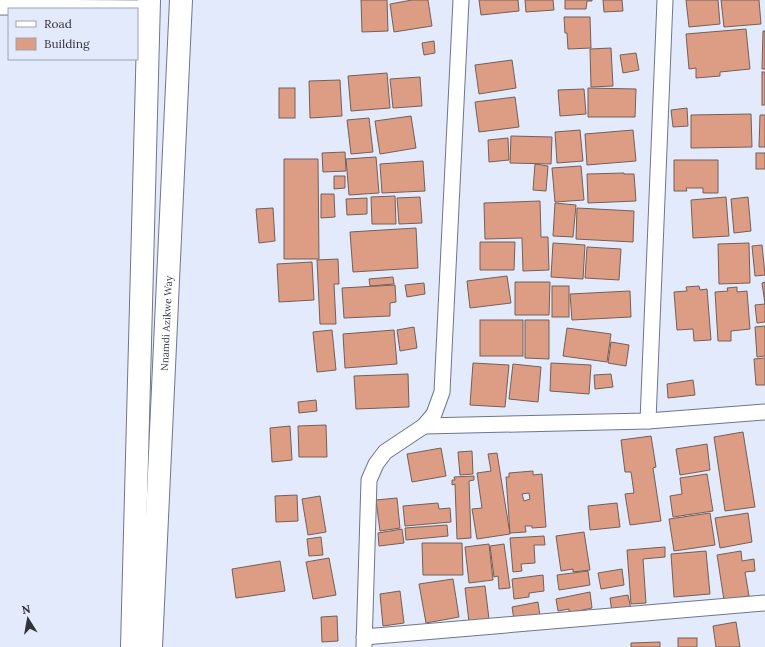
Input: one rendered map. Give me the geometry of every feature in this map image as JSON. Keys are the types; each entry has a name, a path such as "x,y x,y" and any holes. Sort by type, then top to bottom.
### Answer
{"highway":[{"name":"Nnamdi Azikwe Way","path":"151,647 181,0"},
{"path":"132,647 149,4"}],"street":[{"path":"461,0 442,392 434,414 424,426 385,452 376,464 369,480 364,642 765,603"},
{"path":"648,421 665,0"},
{"path":"0,7 149,4"},
{"path":"424,426 648,421 765,412"}],"building":[{"path":"361,0 387,0 388,31 362,32"},
{"path":"412,0 428,0 432,26 394,32 390,4"},
{"path":"479,0 518,0 519,11 481,15"},
{"path":"525,0 553,0 554,10 526,12"},
{"path":"565,0 592,1 587,1 586,9 565,9"},
{"path":"603,0 622,0 623,11 604,12"},
{"path":"686,0 718,0 720,24 689,27"},
{"path":"721,0 759,0 761,24 724,27"},
{"path":"564,17 590,17 591,48 568,49"},
{"path":"746,29 750,69 720,72 720,76 696,78 696,68 689,69 686,34"},
{"path":"763,31 765,31 765,69 762,69"},
{"path":"434,41 435,53 424,55 422,43"},
{"path":"611,48 613,86 591,87 590,49"},
{"path":"636,53 639,70 623,73 620,55"},
{"path":"512,60 516,88 479,94 475,65"},
{"path":"762,72 765,72 765,105 762,105"},
{"path":"387,73 390,108 351,111 348,76"},
{"path":"420,77 422,106 393,108 390,79"},
{"path":"340,80 342,116 310,118 309,81"},
{"path":"279,88 295,88 295,118 279,118"},
{"path":"588,88 636,89 635,117 588,117"},
{"path":"584,89 586,114 560,116 558,90"},
{"path":"515,97 519,127 479,132 475,102"},
{"path":"687,108 688,126 673,127 671,110"},
{"path":"751,114 752,147 691,148 691,115"},
{"path":"760,115 765,115 765,147 759,147"},
{"path":"411,116 416,148 380,154 375,121"},
{"path":"369,118 373,152 351,154 347,120"},
{"path":"580,130 583,161 557,163 555,132"},
{"path":"633,130 636,161 587,165 585,134"},
{"path":"511,136 552,137 551,164 510,163"},
{"path":"508,138 509,160 489,162 488,140"},
{"path":"345,152 346,171 323,172 322,153"},
{"path":"756,153 765,153 765,169 756,169"},
{"path":"376,157 379,193 349,195 346,159"},
{"path":"284,159 318,159 319,259 284,259"},
{"path":"674,160 718,160 718,193 703,193 703,188 686,188 687,191 674,191"},
{"path":"423,161 425,191 382,193 380,164"},
{"path":"535,164 548,166 546,191 533,190"},
{"path":"581,166 584,200 555,202 552,168"},
{"path":"587,174 634,174 636,201 588,203"},
{"path":"334,176 345,176 345,188 334,189"},
{"path":"321,194 334,194 335,217 321,218"},
{"path":"395,196 396,224 372,224 371,197"},
{"path":"420,197 422,223 399,224 397,198"},
{"path":"726,197 729,236 693,238 691,200"},
{"path":"748,197 751,231 734,233 731,199"},
{"path":"367,198 367,214 347,215 346,199"},
{"path":"540,201 541,237 548,237 549,270 523,271 522,238 485,239 484,203"},
{"path":"555,203 576,205 573,237 553,236"},
{"path":"273,208 275,241 259,243 256,209"},
{"path":"577,208 634,211 633,242 576,239"},
{"path":"416,228 418,268 353,272 350,232"},
{"path":"480,242 515,242 514,270 480,270"},
{"path":"553,243 585,245 583,279 551,277"},
{"path":"749,243 750,283 719,284 718,244"},
{"path":"762,245 765,275 755,276 752,246"},
{"path":"587,247 621,249 619,280 585,278"},
{"path":"338,259 339,284 334,284 336,324 320,324 317,260"},
{"path":"312,262 314,300 279,302 277,264"},
{"path":"507,276 511,303 470,308 467,281"},
{"path":"393,277 394,284 370,286 369,279"},
{"path":"515,282 550,282 549,315 515,315"},
{"path":"765,282 765,304 762,283"},
{"path":"424,283 425,294 407,297 405,285"},
{"path":"395,285 396,302 390,303 390,316 344,318 342,288"},
{"path":"552,286 569,286 569,317 552,317"},
{"path":"699,286 700,290 707,289 711,340 694,341 693,329 677,330 674,292 687,291 686,287"},
{"path":"737,287 737,292 747,291 750,329 731,331 731,341 718,341 715,292 728,291 727,288"},
{"path":"630,291 631,317 572,320 570,294"},
{"path":"765,304 765,322 757,323 755,305"},
{"path":"480,320 523,320 523,356 480,356"},
{"path":"525,320 549,320 549,359 525,358"},
{"path":"765,326 765,356 757,357 755,327"},
{"path":"414,327 417,348 400,351 397,330"},
{"path":"567,328 611,334 607,362 563,356"},
{"path":"332,330 336,370 317,372 313,332"},
{"path":"394,330 397,364 345,368 343,334"},
{"path":"611,342 629,345 626,366 608,363"},
{"path":"765,358 765,385 756,385 754,359"},
{"path":"473,363 509,365 505,407 470,405"},
{"path":"551,363 591,365 589,394 550,391"},
{"path":"513,364 541,367 538,402 509,399"},
{"path":"408,374 409,407 356,409 354,376"},
{"path":"611,374 613,387 595,389 594,375"},
{"path":"693,380 695,395 668,398 667,384"},
{"path":"316,400 317,411 299,413 298,402"},
{"path":"326,425 327,457 299,457 298,426"},
{"path":"290,426 292,460 272,462 270,428"},
{"path":"743,432 755,507 725,511 714,437"},
{"path":"651,436 656,467 653,468 661,521 630,525 625,494 634,493 631,472 625,472 621,440"},
{"path":"707,444 710,470 680,475 676,449"},
{"path":"441,448 446,476 412,482 407,454"},
{"path":"472,451 473,474 460,475 458,452"},
{"path":"497,453 510,534 477,539 472,509 482,508 477,473 491,471 488,454"},
{"path":"533,471 533,475 542,474 546,527 532,528 532,526 525,526 526,532 510,533 506,477 509,477 509,473","holes":["529,493 530,499 524,501 522,494"]},
{"path":"707,474 713,511 673,517 670,496 682,494 680,478"},
{"path":"474,476 474,480 469,481 471,538 457,539 455,484 452,485 452,480 455,480 454,477"},
{"path":"297,495 298,521 276,522 275,496"},
{"path":"320,496 326,532 308,535 302,499"},
{"path":"397,498 400,528 380,531 376,500"},
{"path":"438,503 439,509 450,508 451,522 405,526 403,506"},
{"path":"617,503 620,527 590,530 588,506"},
{"path":"710,513 715,545 674,551 669,519"},
{"path":"748,513 752,542 720,548 715,518"},
{"path":"447,525 448,536 406,540 405,528"},
{"path":"402,529 404,543 379,546 378,533"},
{"path":"584,532 590,570 573,572 573,569 561,571 556,536"},
{"path":"544,536 545,545 534,545 535,563 521,564 522,571 513,572 510,538"},
{"path":"321,537 323,555 309,556 307,539"},
{"path":"422,543 462,543 463,575 423,575"},
{"path":"489,544 493,580 469,583 465,547"},
{"path":"504,544 510,588 499,589 498,576 494,577 490,546"},
{"path":"665,547 665,557 643,559 646,603 631,604 627,550"},
{"path":"706,551 710,594 674,597 671,554"},
{"path":"741,551 742,561 754,559 755,571 745,572 749,596 724,600 717,555"},
{"path":"329,558 336,595 313,599 306,562"},
{"path":"280,561 285,591 236,598 232,569"},
{"path":"622,569 624,585 601,589 598,573"},
{"path":"588,571 590,585 559,590 557,575"},
{"path":"543,575 544,591 529,593 529,597 514,599 512,579"},
{"path":"453,579 459,617 426,623 419,584"},
{"path":"485,586 489,619 469,622 465,588"},
{"path":"400,591 404,623 383,626 380,594"},
{"path":"590,592 592,608 569,613 569,609 558,611 556,599"},
{"path":"628,595 631,609 612,612 610,598"},
{"path":"538,602 540,616 514,620 512,607"},
{"path":"337,616 338,641 322,642 321,617"},
{"path":"736,622 740,647 716,647 713,626"},
{"path":"678,638 697,638 697,647 678,647"},
{"path":"660,642 660,647 631,647 631,643"}]}
